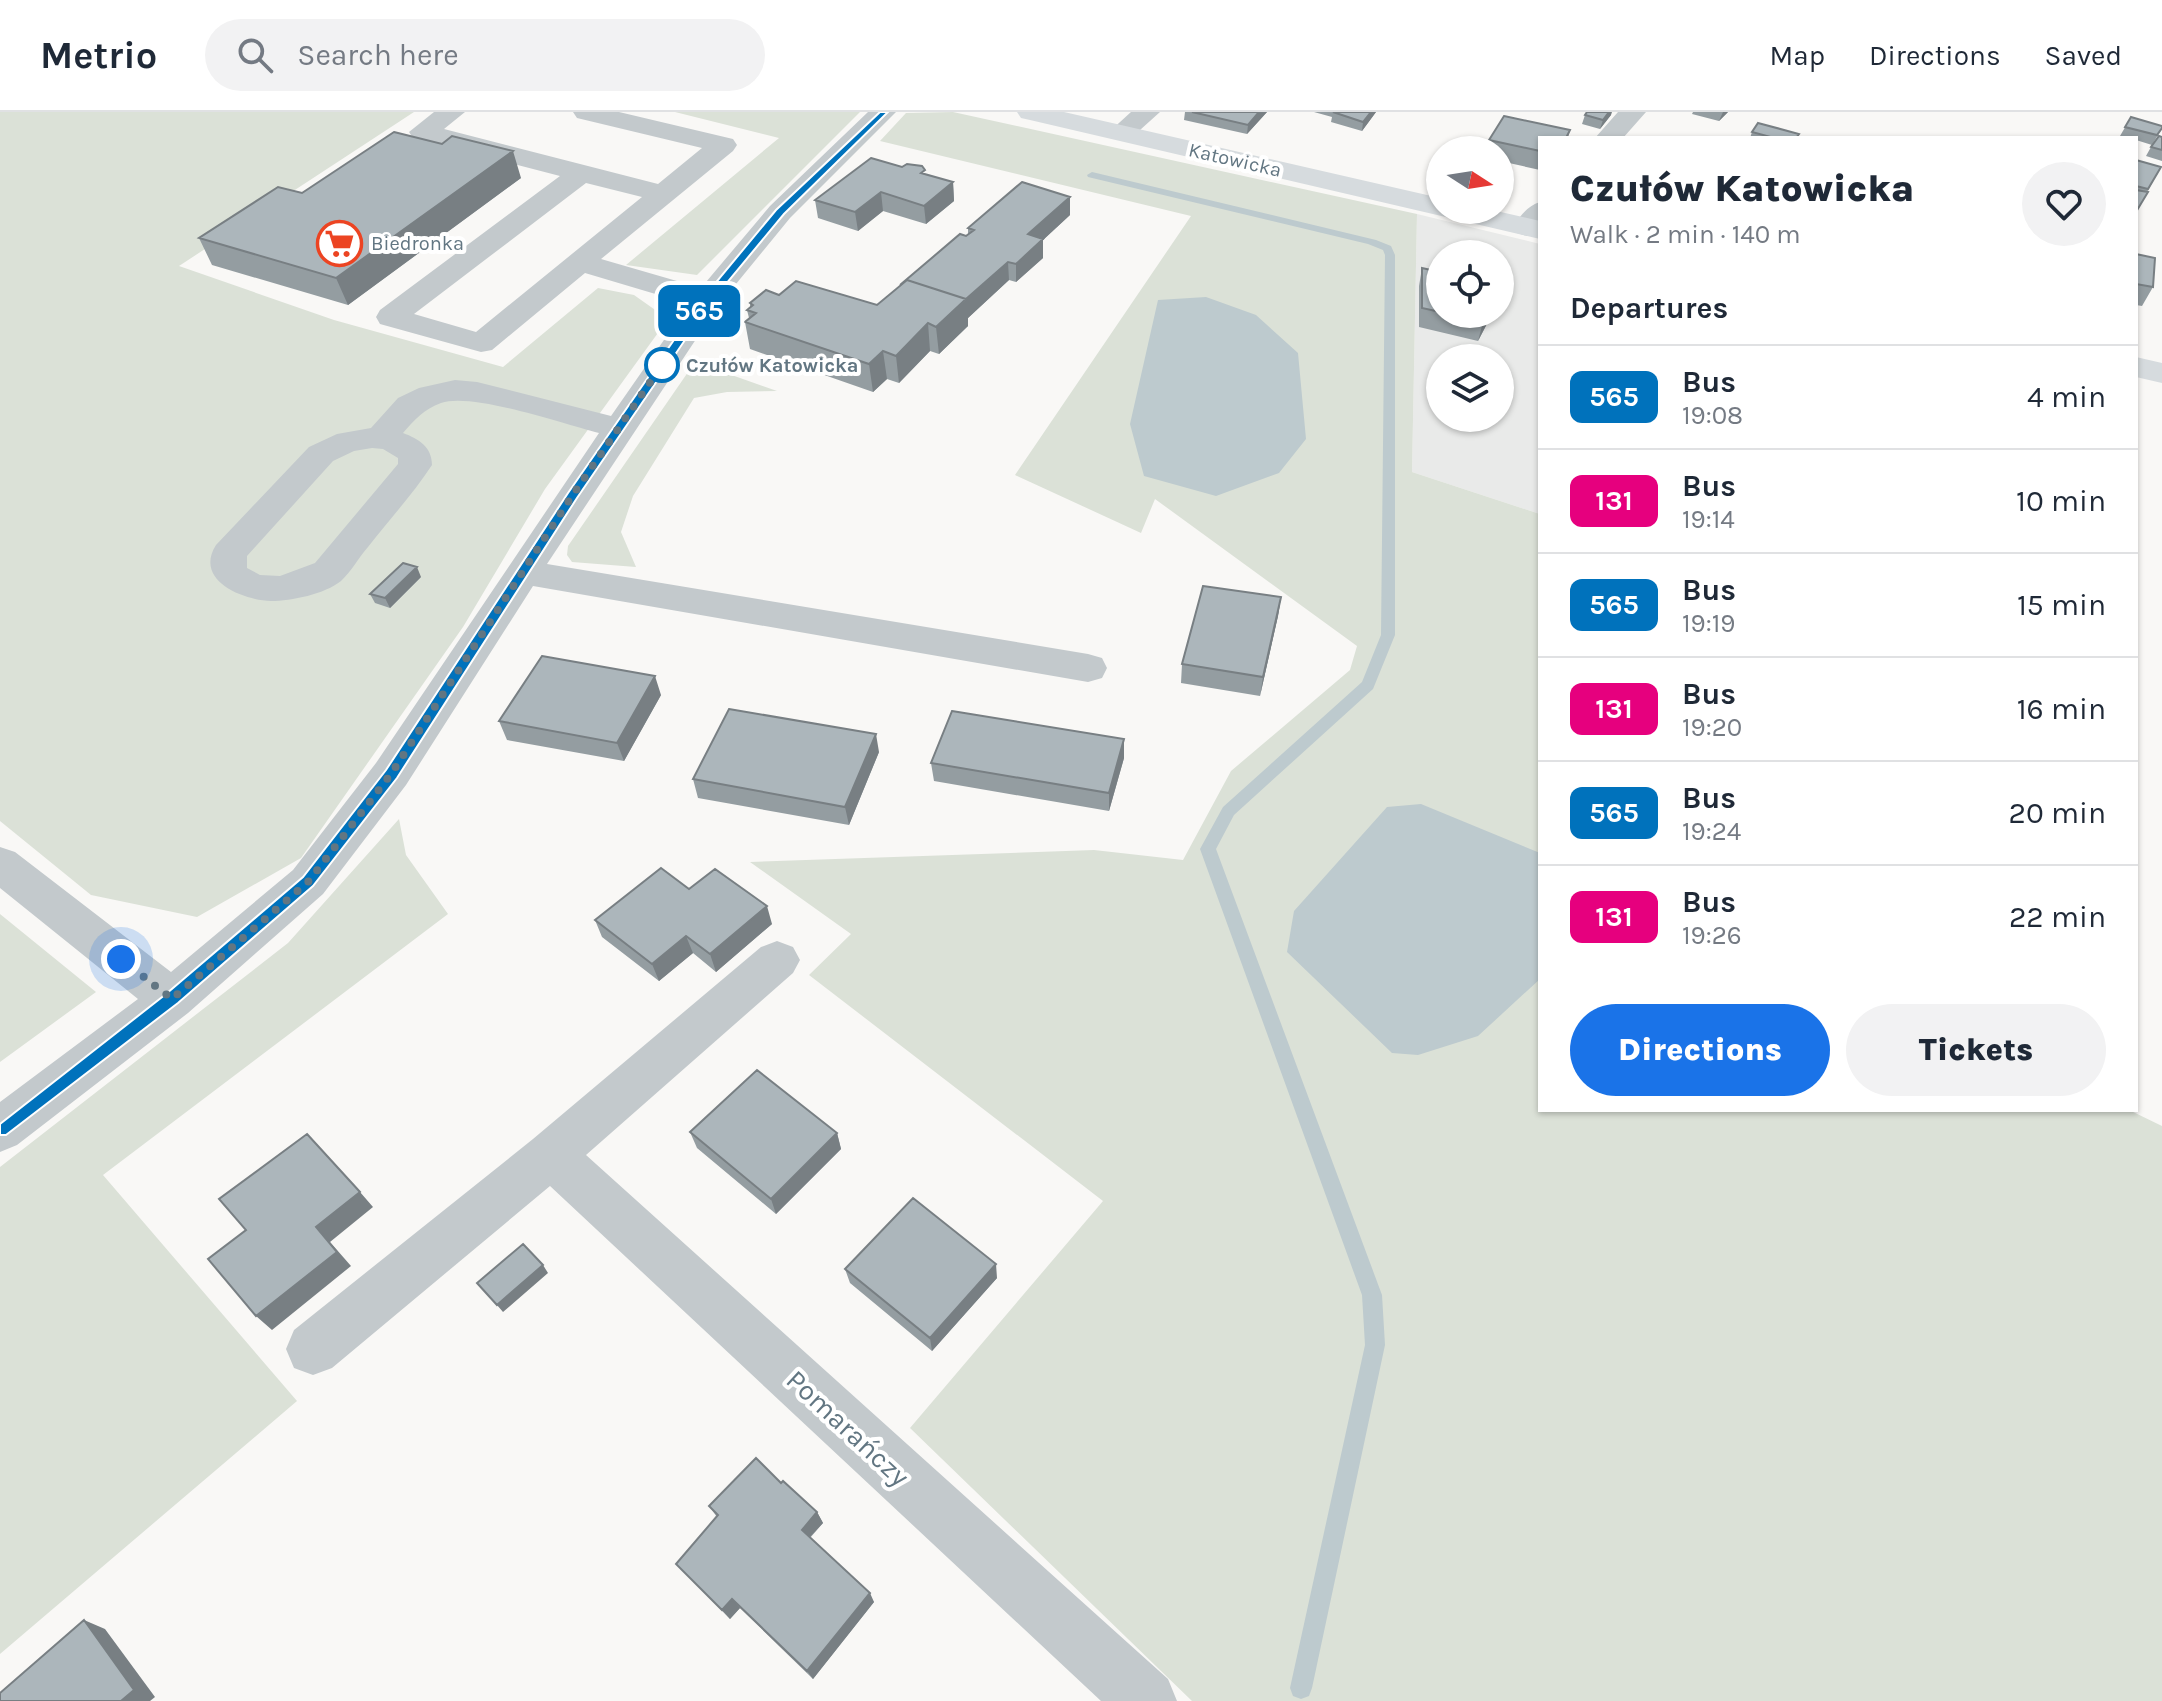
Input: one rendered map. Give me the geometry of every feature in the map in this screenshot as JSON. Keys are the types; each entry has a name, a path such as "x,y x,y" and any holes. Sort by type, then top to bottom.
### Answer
{"main road":[{"name":"Katowicka","path":"1030,112 1426,204"},
{"path":"1514,219 1536,222"},
{"path":"2138,367 2162,373"}],"street":[{"path":"452,112 422,132 664,194"},
{"path":"581,173 391,317 481,343 723,145 586,112"},
{"path":"0,1130 172,999 308,882 391,774 707,300 780,212 883,112"},
{"path":"1121,133 1147,112"},
{"path":"1610,136 1633,112"},
{"path":"579,262 707,300"},
{"path":"380,438 397,441 408,449 415,455 415,465 328,572 293,586 275,588 257,588 232,575 228,565 229,553 321,454 337,444 359,438 380,438 410,405 431,395 455,390 477,392 619,428"},
{"path":"523,572 1088,668"},
{"path":"0,864 172,999"},
{"path":"313,1349 551,1155 777,960"},
{"name":"Pomarańczy","path":"551,1155 1146,1701"}],"shaded area":[{"path":"0,112 414,112 179,266 334,320 503,367 598,288 634,295 668,319 545,489 463,627 301,858 197,917 91,895 0,821"},
{"path":"675,112 860,112 697,275 626,265 779,138"},
{"path":"953,112 1417,214 1412,472 1538,513 1538,1112 2133,1112 2162,1126 2162,1701 1192,1701 910,1428 1103,1201 809,975 851,934 750,862 1094,850 1183,860 1231,771 1350,670 1357,646 1155,499 1141,533 1015,475 1191,216 880,141 906,113"},
{"path":"1417,214 1426,216 1426,224 1458,224 1538,244 1538,513 1412,472"},
{"path":"1206,297 1256,315 1298,353 1306,439 1279,473 1216,496 1144,476 1130,424 1158,300"},
{"path":"695,362 777,391 727,392 694,398 633,496 621,532 636,567 572,562 567,555 568,546"},
{"path":"1421,804 1538,852 1538,981 1478,1036 1418,1055 1392,1053 1287,952 1294,911 1387,807"},
{"path":"399,819 406,855 448,914 103,1175 297,1401 0,1654 0,1167 288,943"},
{"path":"0,914 96,992 0,1062"}],"building":[{"path":"1192,112 1259,112 1248,125"},
{"path":"1333,112 1371,112 1363,122"},
{"path":"1587,112 1609,112 1603,120 1585,115"},
{"path":"1504,116 1570,130 1567,136 1538,136 1538,151 1514,145 1514,136 1492,136"},
{"path":"2131,117 2162,128 2157,135 2125,127"},
{"path":"1758,123 1799,134 1767,136 1752,132"},
{"path":"394,132 442,144 452,136 513,151 336,278 199,238 278,187 302,193"},
{"path":"2159,136 2162,137 2162,150 2151,147"},
{"path":"871,158 902,167 907,164 922,166 925,170 921,173 953,182 924,206 881,192 855,212 815,200"},
{"path":"2138,161 2161,167 2148,189 2138,186"},
{"path":"1022,182 1070,197 1028,234 1043,239 1016,264 1008,262 966,299 907,280 900,285 960,234 966,236 974,230 968,228"},
{"path":"2138,190 2148,192 2138,209"},
{"path":"2138,254 2155,258 2153,287 2138,284"},
{"path":"1422,268 1426,269 1426,309 1422,308"},
{"path":"907,280 966,299 936,327 928,323 896,356 883,351 869,364 745,322 756,313 747,310 753,305 750,303 766,290 779,295 796,281 877,305"},
{"path":"403,563 417,567 385,598 370,594"},
{"path":"1203,586 1281,597 1263,677 1182,664"},
{"path":"542,656 655,676 617,743 499,721"},
{"path":"729,709 876,734 845,807 693,779"},
{"path":"952,711 1124,739 1109,793 931,763"},
{"path":"661,868 689,889 715,869 767,906 710,954 686,936 652,964 595,920"},
{"path":"757,1070 837,1133 771,1199 690,1132"},
{"path":"307,1134 360,1192 316,1227 337,1252 256,1316 208,1259 246,1230 219,1199"},
{"path":"913,1198 996,1264 930,1338 845,1269"},
{"path":"523,1244 543,1265 497,1305 477,1283"},
{"path":"756,1458 817,1512 802,1530 870,1593 807,1671 732,1599 722,1610 676,1564 718,1515 709,1506"},
{"path":"84,1620 134,1690 121,1701 0,1701 0,1693"}],"waterway":[{"path":"1092,175 1372,242 1387,248 1390,255 1388,635 1368,685 1228,811 1208,849 1372,1295 1375,1345 1301,1688"}],"bus line":[{"name":"565","path":"0,1130 172,999 308,882 391,774 572,496 707,300 746,249 780,212 883,112"}],"place":[{"name":"Biedronka","path":"340,243"},
{"name":"Czułów Katowicka","path":"662,365"}],"route":[{"path":"121,959 172,999 308,882 391,774 572,496 662,365"}]}
